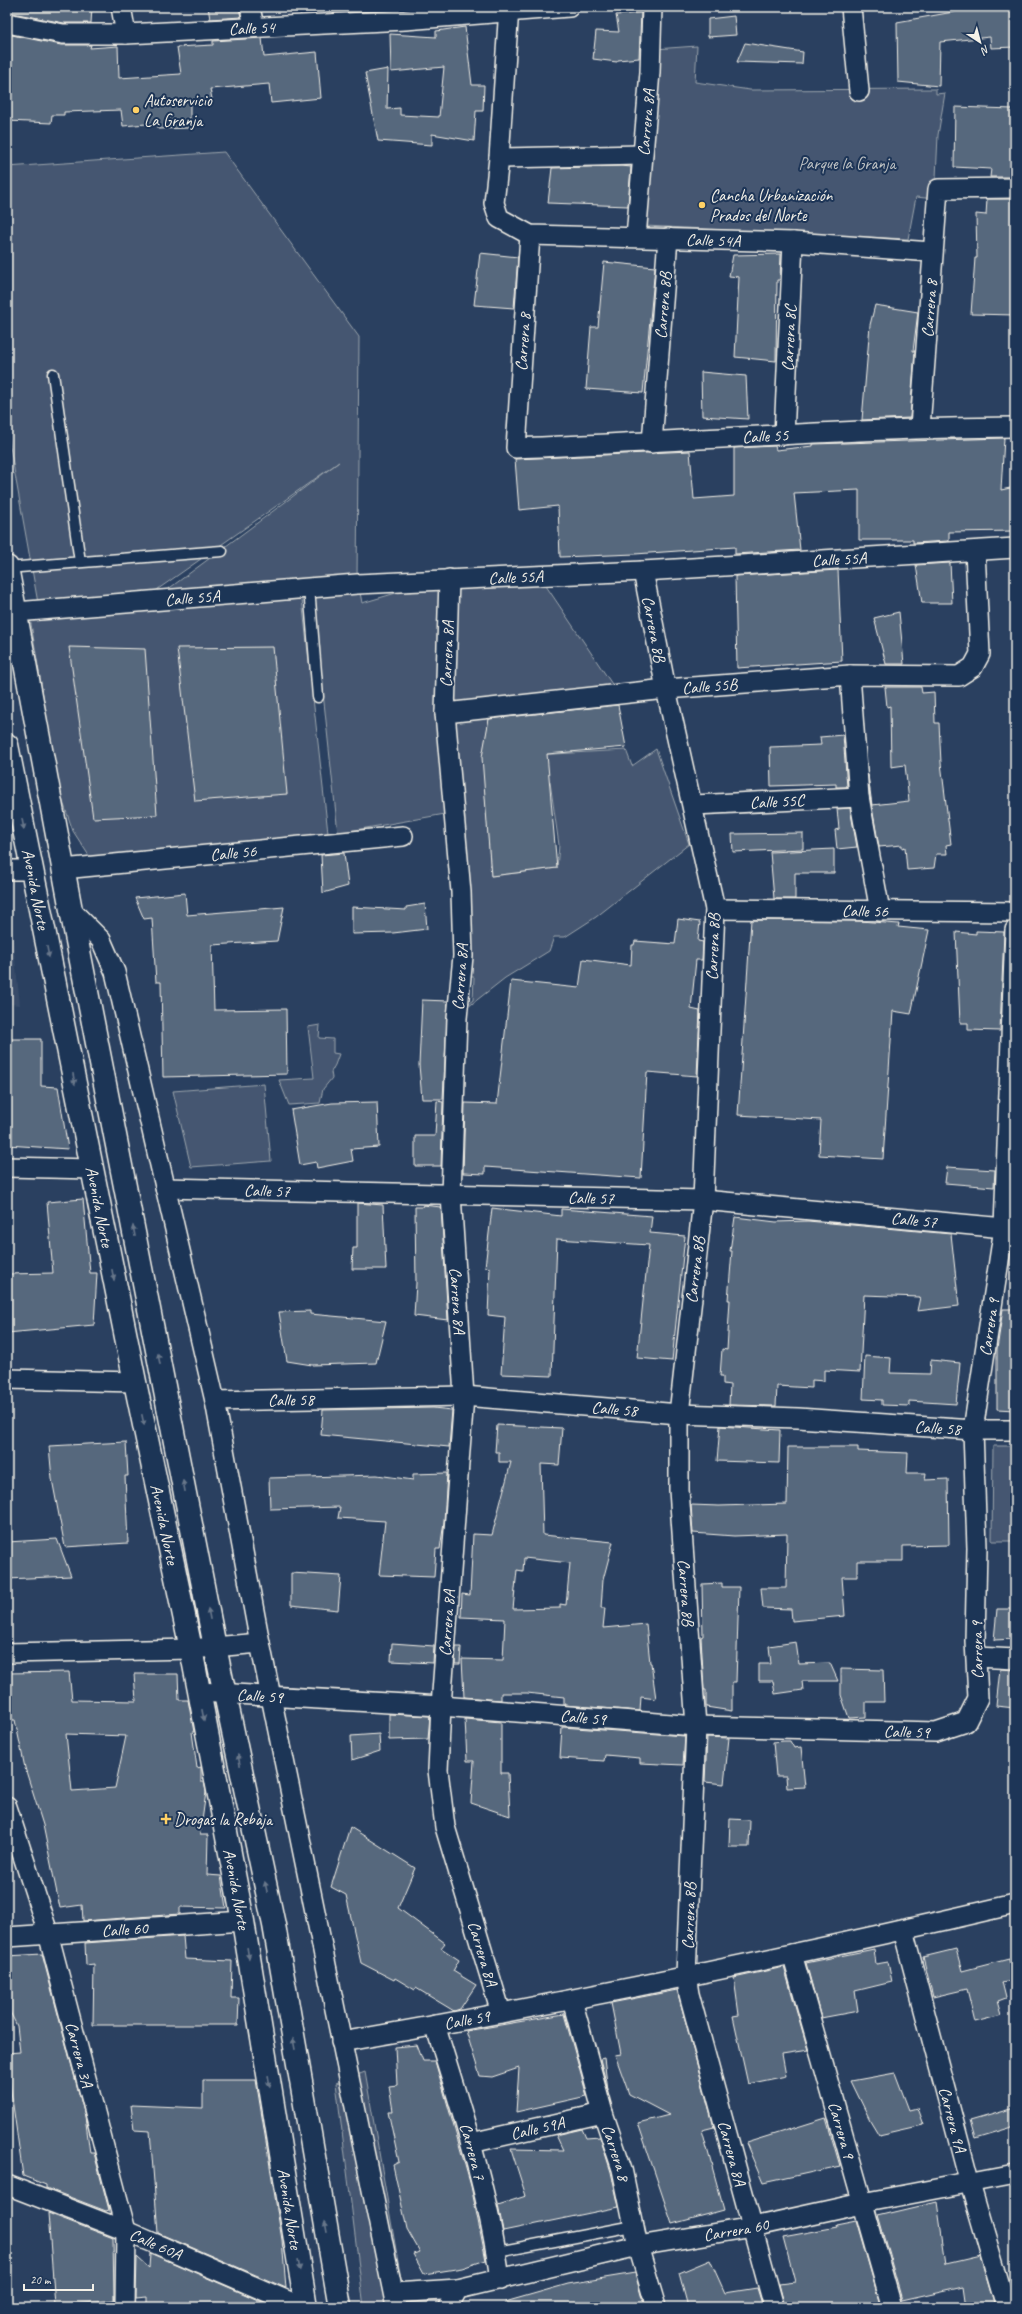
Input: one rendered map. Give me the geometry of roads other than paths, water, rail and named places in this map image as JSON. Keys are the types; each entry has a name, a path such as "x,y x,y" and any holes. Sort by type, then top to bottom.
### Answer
{"main road":[{"name":"Avenida Norte","path":"7,568 63,869 215,1647 274,1925 340,2307"},
{"name":"Avenida Norte","path":"7,745 135,1382 191,1649 243,1921 306,2307"}],"street":[{"path":"120,7 126,34"},
{"path":"250,7 254,27"},
{"name":"Calle 54","path":"7,23 62,34 126,34 254,27 404,14 569,7"},
{"name":"Carrera 8A","path":"636,237 650,72 652,7"},
{"path":"851,7 859,92"},
{"path":"508,9 499,158 642,155"},
{"name":"Calle 54A","path":"499,158 494,203 499,218 530,235 793,242 932,252"},
{"name":"Carrera 8","path":"920,428 932,252 938,189 1015,188"},
{"name":"Carrera 8","path":"516,448 530,235"},
{"name":"Carrera 8B","path":"652,443 668,238"},
{"name":"Carrera 8C","path":"784,435 793,242"},
{"name":"Calle 55","path":"516,448 652,443 920,428 1015,427"},
{"name":"Calle 55A","path":"16,612 309,588 449,579 643,571 1015,548"},
{"name":"Calle 55B","path":"445,713 666,689 850,675 959,676 973,668 980,654 975,551"},
{"name":"Carrera 8B","path":"643,571 666,689 694,805 715,909 703,1200 679,1414 680,1498 696,1726 686,1975"},
{"name":"Carrera 8A","path":"449,579 445,713 461,892 463,956 457,1018 451,1195 464,1396 441,1706 438,1770 445,1827 501,2013"},
{"path":"850,675 859,797 880,911"},
{"name":"Calle 55C","path":"694,805 859,797"},
{"name":"Calle 56","path":"63,869 403,836"},
{"path":"7,870 32,870"},
{"name":"Calle 56","path":"715,909 1015,912"},
{"name":"Avenida Norte","path":"71,910 101,940 114,972 166,1188 214,1401 270,1696 395,2300"},
{"name":"Carrera 9","path":"966,1722 978,1698 975,1641 977,1548 973,1430 1010,1228 1015,930"},
{"path":"7,1167 92,1169"},
{"name":"Calle 57","path":"166,1188 703,1200 1010,1228"},
{"path":"7,1379 135,1382"},
{"name":"Calle 58","path":"214,1401 464,1396 679,1414 798,1418 973,1430 1015,1430"},
{"path":"7,1652 191,1649 260,1644"},
{"path":"977,1657 1015,1659"},
{"name":"Calle 59","path":"199,1692 441,1706 696,1726 936,1732 966,1722"},
{"name":"Carrera 3A","path":"7,1807 48,1933 126,2231 125,2307"},
{"name":"Calle 59","path":"341,2042 572,2000 903,1930 1015,1904"},
{"name":"Calle 60","path":"7,1936 243,1921"},
{"name":"Carrera 9A","path":"903,1930 970,2184 1006,2307"},
{"name":"Carrera 9","path":"792,1954 892,2307"},
{"name":"Carrera 8A","path":"686,1975 691,2001 754,2228 774,2307"},
{"name":"Carrera 8","path":"572,2000 603,2113 622,2169 633,2226 656,2307"},
{"name":"Carrera 7","path":"435,2025 471,2143 497,2252 500,2280"},
{"name":"Calle 59A","path":"471,2143 603,2113"},
{"name":"Carrera 60","path":"395,2300 500,2280 638,2246 754,2228 862,2203 970,2184 1015,2174"},
{"name":"Calle 60A","path":"7,2185 126,2231 302,2307"},
{"path":"448,2307 458,2289"}],"lane":[{"path":"53,374 80,562"},
{"path":"7,568 222,551"},
{"path":"309,588 318,697"},
{"path":"497,2252 633,2226"}],"place":[{"name":"Autoservicio La Granja","path":"136,110"},
{"name":"Cancha Urbanización Prados del Norte","path":"702,205"},
{"name":"Drogas la Rebaja","path":"166,1819"}],"park label":[{"name":"Parque la Granja","path":"847,163"}]}
